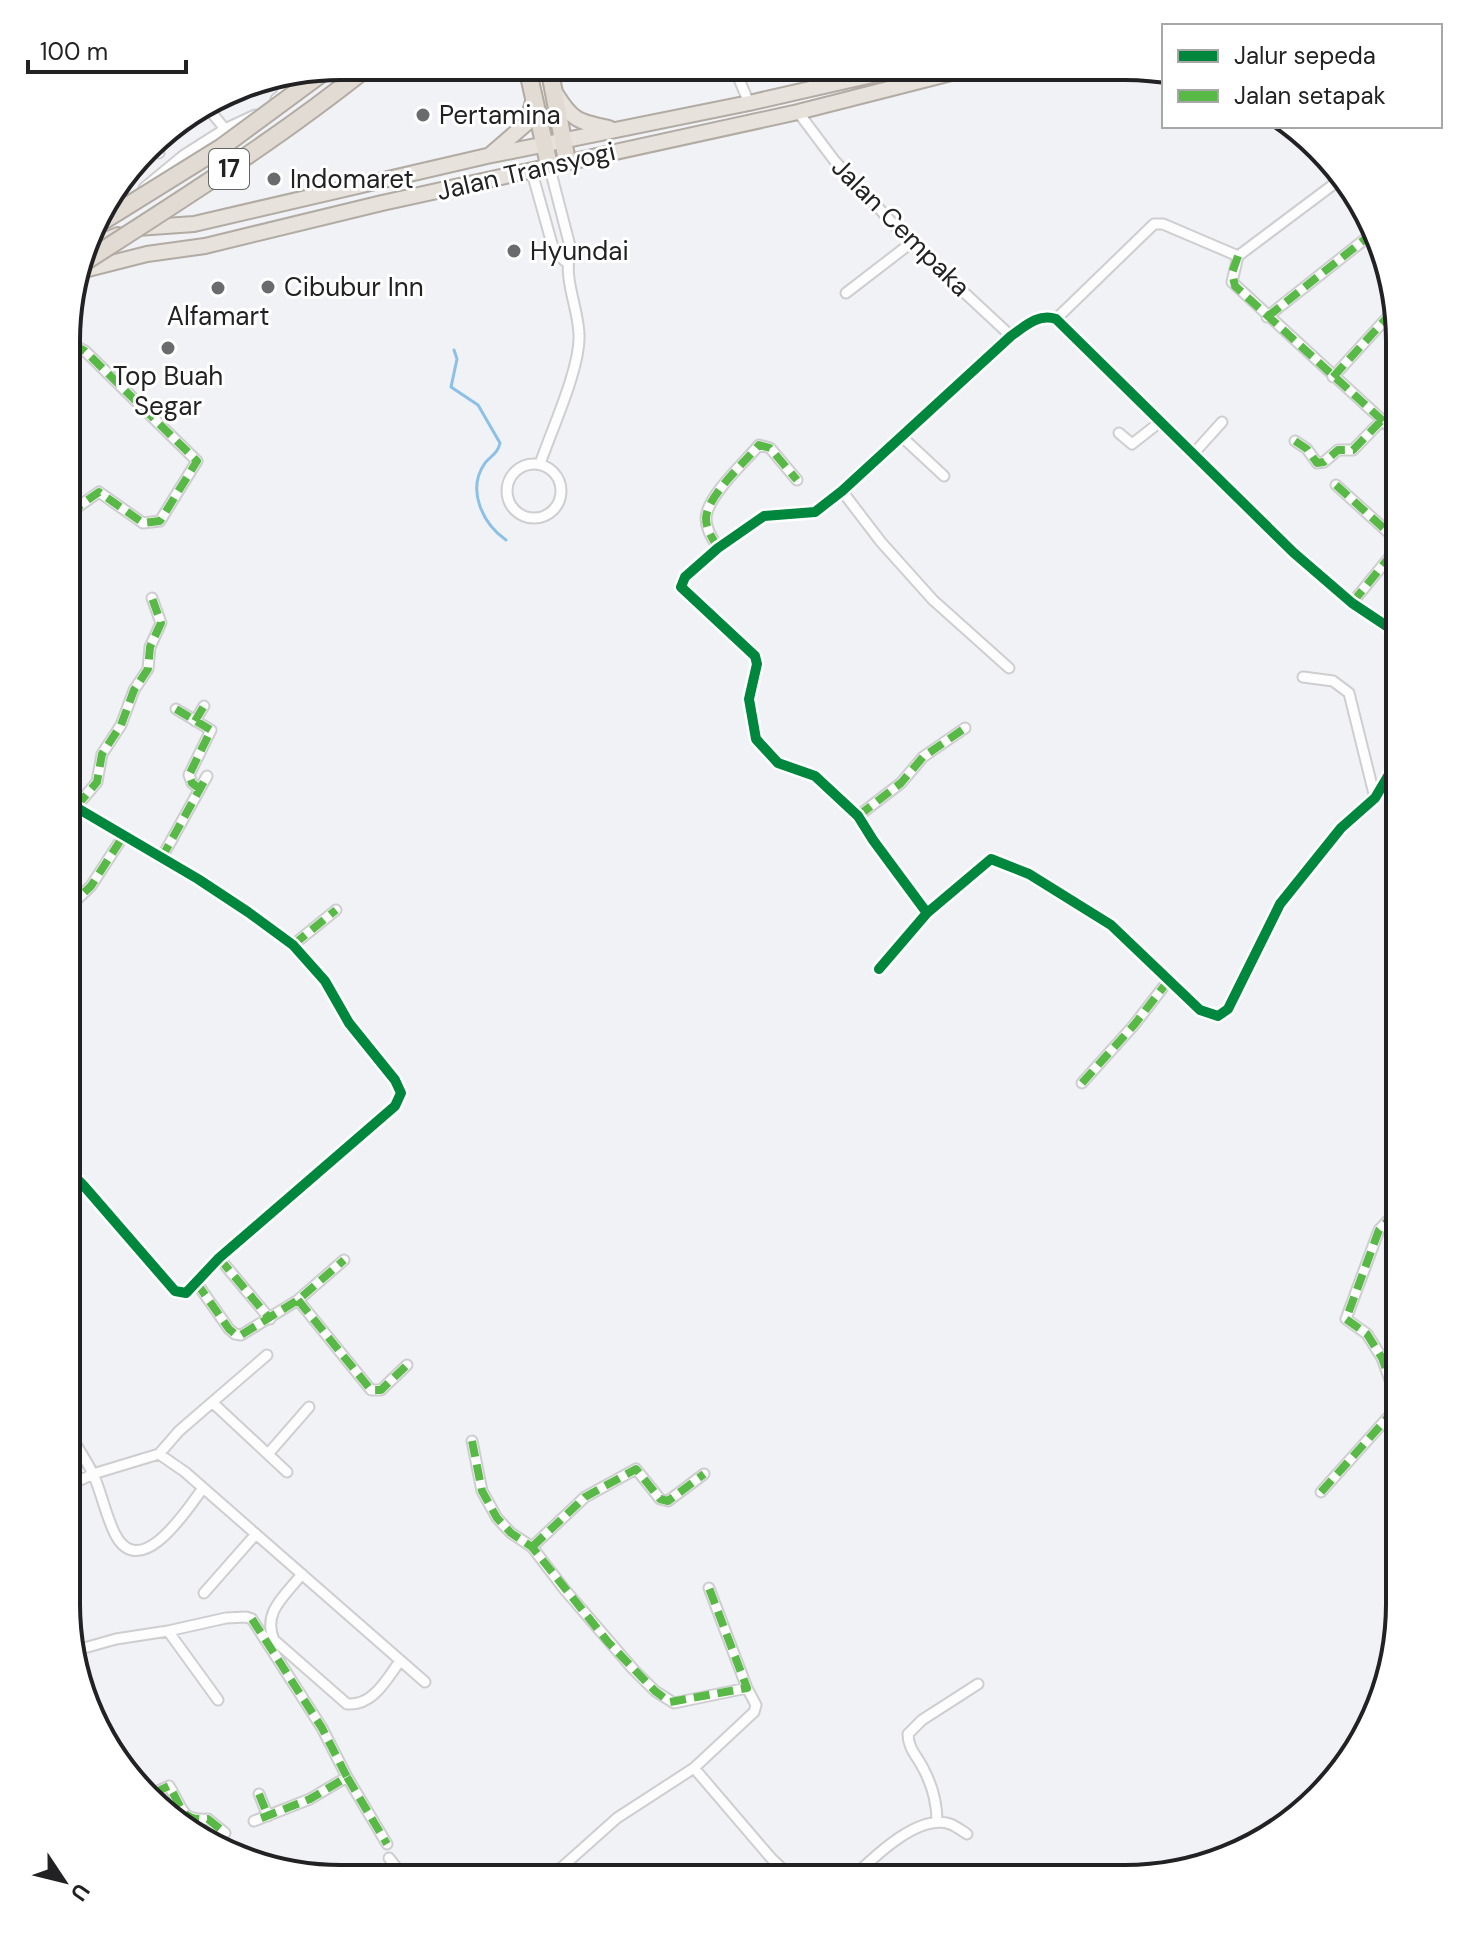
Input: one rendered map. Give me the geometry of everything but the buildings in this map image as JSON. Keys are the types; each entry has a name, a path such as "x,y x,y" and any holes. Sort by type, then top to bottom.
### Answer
{"highway":[{"name":"Jalan Transyogi","path":"99,242 141,227 194,224 487,156 749,103 823,80"},
{"name":"Jalan Transyogi","path":"91,268 147,254 205,246 531,169 798,112 914,80"},
{"name":"17","path":"95,256 234,166 351,81"},
{"path":"530,81 549,165"},
{"path":"551,81 567,161"},
{"name":"17","path":"113,215 222,147 309,83"},
{"path":"553,90 578,122 617,130"},
{"path":"487,156 527,123 534,98"}],"street":[{"path":"740,80 749,103"},
{"path":"113,216 184,155 225,129 250,118 281,95 285,86"},
{"name":"Jalan Cempaka","path":"798,112 834,160 911,243 1011,336"},
{"path":"214,114 225,129"},
{"path":"540,464 572,371 580,337 567,263 571,250 549,165"},
{"path":"531,169 554,251 567,263"},
{"path":"1333,185 1238,256 1232,282 1386,424"},
{"path":"1056,319 1154,224 1163,224 1238,256"},
{"path":"1267,317 1365,239"},
{"path":"846,293 911,243"},
{"path":"927,913 858,816 815,776 778,763 756,739 749,699 757,664 755,656 681,587 685,577 718,548 764,516 815,512 842,491 1011,336 1033,320 1047,316 1056,319 1294,553 1352,603 1386,626"},
{"path":"1333,377 1385,320"},
{"path":"80,348 197,460 160,521 143,523 99,492 80,505"},
{"path":"1295,441 1307,449 1317,463 1324,462 1338,450 1353,450 1382,420"},
{"path":"1119,433 1132,444 1160,422"},
{"path":"1194,453 1222,422"},
{"path":"901,436 944,476"},
{"path":"718,548 708,530 706,516 713,499 759,445 770,448 797,480"},
{"path":"540,464 552,470 560,481 561,494 556,507 546,516 528,519 513,510 506,495 509,477 522,466 540,464"},
{"path":"1336,485 1386,532"},
{"path":"842,491 881,542 933,600 1009,668"},
{"path":"1352,603 1386,562"},
{"path":"80,798 97,782 102,754 121,725 134,690 148,669 150,647 161,623 152,598"},
{"path":"1303,677 1333,681 1349,693 1375,798"},
{"path":"195,721 204,706"},
{"path":"176,709 211,730 189,775 192,783 200,789"},
{"path":"858,816 901,783 923,757 965,728"},
{"path":"161,859 207,776"},
{"path":"879,969 927,913 991,859 1029,874 1111,925 1200,1010 1215,1016 1228,1009 1280,904 1341,828 1375,798 1386,780"},
{"path":"80,810 248,912 293,945 312,964 349,1023 395,1080 401,1097 395,1106 219,1258 186,1293 175,1291 80,1181"},
{"path":"80,897 91,886 124,835"},
{"path":"293,945 336,910"},
{"path":"1082,1083 1168,981"},
{"path":"1385,1223 1379,1230 1346,1319 1367,1334 1385,1367"},
{"path":"219,1258 270,1319"},
{"path":"196,1282 235,1334 241,1335 298,1300 344,1260"},
{"path":"298,1300 371,1390 381,1390 407,1365"},
{"path":"80,1480 159,1454 179,1431 267,1355"},
{"path":"213,1403 287,1472"},
{"path":"268,1454 309,1407"},
{"path":"1321,1492 1385,1420"},
{"path":"472,1441 482,1491 497,1518 511,1533 532,1547 608,1642 655,1691 670,1702 747,1688"},
{"path":"80,1452 93,1474 116,1535 123,1546 132,1551 145,1550 177,1524 203,1488"},
{"path":"159,1454 203,1488 425,1682"},
{"path":"532,1547 585,1497 636,1469 660,1499 668,1501 704,1474"},
{"path":"204,1593 256,1534"},
{"path":"302,1574 270,1615 268,1627 274,1640 347,1704 357,1705 375,1694 400,1661"},
{"path":"564,1865 617,1818 694,1768 754,1712 756,1705 709,1588"},
{"path":"84,1648 226,1618 252,1619 322,1728 387,1844"},
{"path":"168,1631 218,1700"},
{"path":"937,1822 934,1792 908,1744 908,1734 922,1720 978,1684"},
{"path":"694,1768 778,1865"},
{"path":"254,1821 310,1799 347,1777"},
{"path":"159,1790 169,1786 186,1813"},
{"path":"259,1794 268,1816"},
{"path":"196,1821 208,1819 225,1833"},
{"path":"866,1865 911,1831 937,1822 951,1824 967,1834"},
{"path":"389,1858 395,1865"}],"waterway":[{"path":"454,350 457,359 451,387 478,405 500,443 480,473 477,495 484,516 506,540"}],"marked path":[{"path":"1267,317 1365,239"},
{"path":"1238,256 1232,273 1235,286 1386,424"},
{"path":"1333,377 1385,320"},
{"path":"80,348 197,461 160,521 143,523 99,492 80,505"},
{"path":"1295,441 1307,449 1317,463 1324,462 1338,450 1353,450 1382,420"},
{"path":"718,548 707,526 708,509 720,490 759,445 770,448 797,480"},
{"path":"1336,485 1386,530"},
{"path":"1352,603 1386,562"},
{"path":"80,802 97,782 102,754 121,725 134,690 148,669 150,647 161,623 152,598"},
{"path":"195,721 204,706"},
{"path":"176,709 211,730 189,775 192,783 200,789"},
{"path":"858,816 901,783 923,757 965,728"},
{"path":"161,859 207,776"},
{"path":"80,897 91,886 124,835"},
{"path":"293,945 336,910"},
{"path":"1082,1083 1168,981"},
{"path":"1385,1223 1379,1230 1346,1319 1367,1334 1385,1367"},
{"path":"219,1258 270,1319"},
{"path":"196,1282 229,1329 241,1335 298,1300 344,1260"},
{"path":"298,1300 371,1390 381,1390 407,1365"},
{"path":"1321,1492 1385,1420"},
{"path":"472,1441 482,1491 497,1518 511,1533 532,1547 608,1642 655,1691 670,1702 747,1688 709,1588"},
{"path":"532,1547 585,1497 636,1469 660,1499 668,1501 704,1474"},
{"path":"252,1619 322,1728 347,1777 310,1799 254,1821"},
{"path":"347,1777 387,1844"},
{"path":"159,1790 169,1786 182,1810"},
{"path":"259,1794 268,1816"},
{"path":"192,1818 208,1819 225,1833"}],"cycle path":[{"path":"927,913 858,816 815,776 778,763 756,739 749,699 757,664 755,656 681,587 685,577 718,548 764,516 815,512 1027,325 1038,319 1056,319 1294,553 1352,603 1386,626"},
{"path":"879,969 927,913 991,859 1029,874 1111,925 1200,1010 1218,1016 1228,1009 1280,904 1341,828 1375,798 1386,780"},
{"path":"80,810 198,879 293,945 325,981 349,1023 395,1080 401,1093 395,1106 219,1258 186,1293 175,1291 80,1182"}],"place":[{"name":"Pertamina","path":"423,115"},
{"name":"Indomaret","path":"274,179"},
{"name":"Hyundai","path":"514,251"},
{"name":"Cibubur Inn","path":"268,287"},
{"name":"Alfamart","path":"218,288"},
{"name":"Top Buah Segar","path":"168,348"}]}
